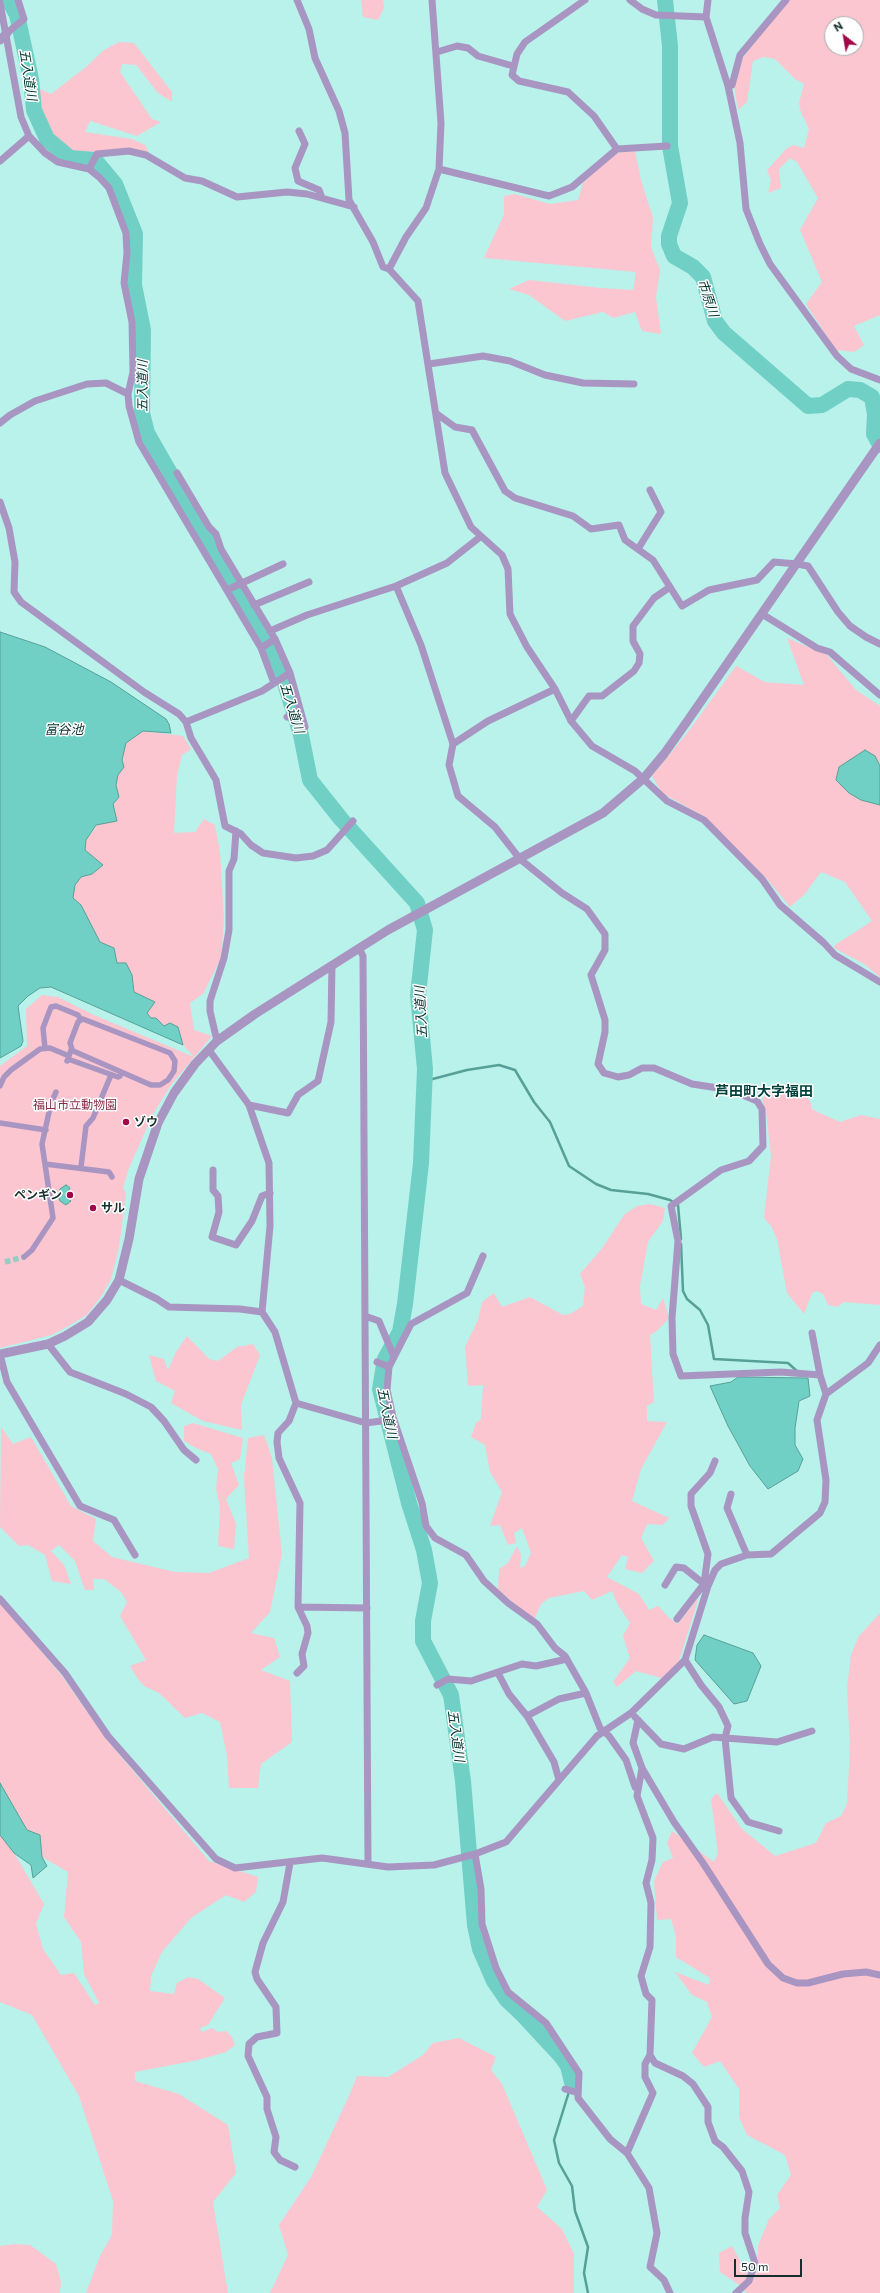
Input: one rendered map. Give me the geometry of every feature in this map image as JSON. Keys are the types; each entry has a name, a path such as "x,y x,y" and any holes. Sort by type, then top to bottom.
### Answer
{"street":[{"path":"0,40 24,19 18,0"},
{"path":"297,0 309,29 315,58 339,111 345,133 349,200 373,242 383,267 389,269 418,301 430,364 445,473 471,527 480,537 502,555 508,569 510,614 513,623 555,689 571,721 592,746 644,778 657,794 667,801 704,820 762,879 780,905 824,942 835,955 880,982"},
{"path":"389,269 406,237 426,208 439,169 441,123 438,52 432,0"},
{"path":"585,0 525,42 513,66 512,75 519,81 568,92 594,116 617,149"},
{"path":"630,0 642,9 656,15 706,17"},
{"path":"708,0 706,17 728,86 740,143 746,209 770,264 837,356 851,369 880,380"},
{"path":"728,86 732,85 740,54 786,0"},
{"path":"0,3 9,31 21,117 29,136 45,153 58,162 89,169 109,188 126,233 127,253 124,283 132,322 133,372 128,394 129,406 139,442 261,648 274,683"},
{"path":"438,52 457,46 468,48 478,56 513,66"},
{"path":"299,131 305,144 294,168 298,180 318,190 322,198"},
{"path":"0,161 29,136"},
{"path":"439,169 549,196 572,187 617,149 667,146"},
{"path":"89,169 97,154 129,151 146,155 185,178 202,181 237,197 287,192 322,198 354,207"},
{"path":"430,364 483,356 510,361 545,375 576,381 634,384"},
{"path":"0,423 35,401 87,384 106,383 128,394"},
{"path":"437,414 455,427 472,430 505,491 515,498 573,516 591,529 619,525 625,540 653,560 682,606 709,590 757,580 774,562 808,566 838,612 850,626 866,637 880,644"},
{"path":"135,1555 114,1520 80,1506 6,1382 0,1354 48,1344 88,1322 107,1300 119,1280 139,1177 158,1123 174,1093 217,1041 255,1014 359,948 428,907 520,859 603,813 644,778 664,754 878,446"},
{"path":"177,473 209,527 216,534 221,549 275,639 290,673 305,727"},
{"path":"638,550 661,512 650,490"},
{"path":"0,502 9,528 15,562 14,592 21,602 144,692 179,714 186,722 191,738 216,780 225,826 236,831 251,845 263,853 296,858 313,856 327,850 353,821"},
{"path":"270,631 307,615 396,586 447,563 480,537"},
{"path":"227,590 240,582 283,564"},
{"path":"254,605 309,582"},
{"path":"396,586 421,645 453,744 449,765 458,796 495,827 520,859 562,893 577,901 587,910 605,934 605,950 591,975 605,1020 605,1032 598,1064 604,1073 618,1077 629,1075 642,1068 654,1068 692,1084 731,1090 757,1101 762,1109 763,1146 749,1161 721,1170 670,1206 678,1241 672,1318 673,1354 681,1376 781,1372 820,1375"},
{"path":"571,721 590,696 602,696 634,672 639,663 640,654 633,641 633,626 654,598 670,587"},
{"path":"762,614 817,648 830,652 880,695"},
{"path":"261,648 275,639"},
{"path":"186,722 262,691 290,673"},
{"path":"453,744 488,722 555,689"},
{"path":"288,717 300,709"},
{"path":"217,1041 210,1011 210,1001 224,958 229,930 229,871 234,859 236,831"},
{"path":"359,948 363,956 368,1864"},
{"path":"249,1105 288,1113 298,1095 318,1081 331,1022 332,965"},
{"path":"45,1048 43,1028 51,1007 56,1006 78,1015 81,1020"},
{"path":"69,1057 151,1085 160,1085 168,1080 174,1071 175,1061 170,1053 118,1031 109,1031 83,1019 81,1020"},
{"path":"69,1057 70,1043 81,1020"},
{"path":"0,1086 4,1077 11,1070 40,1049 45,1048 50,1048 111,1075 120,1076"},
{"path":"209,1050 249,1105 269,1163 270,1226 262,1312 275,1332 296,1403 289,1421 278,1433 277,1442 279,1458 300,1502 298,1607 308,1626 308,1632 302,1654 304,1666 297,1673"},
{"path":"81,1167 86,1126 94,1118 111,1075"},
{"path":"24,1256 32,1250 53,1218 42,1144 51,1103 56,1092"},
{"path":"0,1123 46,1130"},
{"path":"45,1164 81,1167 108,1172 112,1177"},
{"path":"213,1170 213,1190 218,1196 219,1212 212,1237 236,1245 252,1221 262,1196 270,1193"},
{"path":"483,1256 467,1293 411,1324 389,1367 386,1390 393,1417 422,1503 426,1526 435,1538 466,1555 484,1581 508,1603 537,1624 567,1659 586,1693 603,1732 609,1736 626,1760 637,1789"},
{"path":"119,1280 157,1298 169,1307 240,1309 262,1312"},
{"path":"365,1316 379,1321 394,1357"},
{"path":"812,1333 820,1375 826,1394"},
{"path":"48,1344 70,1372 126,1394 151,1408 164,1421 184,1450 196,1460"},
{"path":"677,1619 706,1585 715,1570 721,1564 747,1555 770,1554 820,1513 825,1502 826,1480 817,1420 826,1394 868,1363 880,1345"},
{"path":"377,1362 389,1367"},
{"path":"296,1403 366,1423 381,1422 393,1417"},
{"path":"0,1599 65,1673 108,1736 216,1859 235,1868 322,1858 388,1867 434,1865 475,1854 506,1842 597,1736 631,1713 685,1660 706,1585 708,1554 691,1506 691,1494 710,1473 715,1461"},
{"path":"732,1494 727,1508 747,1555"},
{"path":"665,1585 676,1567 684,1568 706,1585"},
{"path":"298,1607 367,1608"},
{"path":"437,1685 448,1679 472,1681 522,1664 536,1666 567,1659"},
{"path":"685,1660 701,1685 720,1707 728,1726 725,1738 731,1798 748,1822 779,1831"},
{"path":"498,1673 509,1694 527,1716 554,1762 559,1780"},
{"path":"527,1716 559,1699 586,1693"},
{"path":"631,1713 661,1744 684,1750 713,1737 777,1742 812,1731"},
{"path":"638,1720 633,1742 642,1768 674,1822 703,1863 768,1964 783,1978 797,1983 808,1983 843,1974 866,1972 880,1975"},
{"path":"627,2153 653,2093 645,2077 645,2064 650,2055 652,2000 646,1994 641,1976 650,1946 651,1903 646,1883 652,1860 653,1838 637,1796 637,1789 642,1768"},
{"path":"475,1854 481,1889 482,1924 496,1968 508,1992 546,2023 579,2073 578,2098 610,2139 627,2153 649,2188 657,2233 650,2267 664,2280 670,2293"},
{"path":"290,1862 283,1902 264,1943 255,1972 257,1979 276,2007 277,2033 257,2037 250,2044 248,2056 267,2097 268,2109 276,2137 274,2152 280,2160 295,2167"},
{"path":"650,2055 655,2063 683,2076 693,2084 708,2107 708,2122 715,2141 736,2163 744,2178 749,2192 745,2218 745,2233 755,2263 749,2281 736,2293"},
{"path":"565,2089 578,2093"}],"green space":[{"path":"361,0 383,0 384,8 378,20 363,17"},
{"path":"789,0 880,0 880,315 854,326 864,345 854,352 836,350 806,304 822,282 800,230 818,198 797,162 790,158 779,169 781,188 768,193 771,180 767,170 787,148 794,145 804,148 809,129 801,113 799,103 804,84 795,79 775,59 764,57 753,61 747,102 738,110 733,79 743,58 766,26"},
{"path":"119,42 134,43 172,92 172,102 158,93 136,65 122,64 120,72 152,119 161,122 137,136 90,121 85,132 132,139 145,145 149,153 130,149 88,152 76,156 63,156 41,140 33,124 31,96 38,88 51,94 86,67 104,50"},
{"path":"635,151 641,180 653,218 651,247 660,270 656,297 661,334 642,331 635,312 613,318 603,312 565,321 529,295 509,289 529,280 633,290 636,272 484,258 504,214 504,196 515,194 550,204 578,200 583,183 615,153"},
{"path":"787,638 827,655 856,690 880,706 880,766 875,756 861,800 880,805 880,977 864,964 834,948 835,945 872,921 845,882 821,872 805,894 790,907 768,880 705,817 662,793 652,776 688,732 736,666 765,682 804,685"},
{"name":"福山市立動物園","path":"143,731 183,736 191,749 182,755 177,775 174,833 195,832 204,819 215,825 220,852 224,920 221,958 203,994 190,1003 194,1030 212,1036 171,1085 153,1114 129,1168 123,1188 126,1193 119,1247 111,1279 102,1295 87,1315 52,1335 0,1348 0,1066 27,1046 26,1009 42,995 58,997 94,1015 194,1057 183,1045 178,1027 164,1026 151,1018 146,1012 154,1002 134,992 134,984 117,963 114,949 100,943 81,905 73,898 75,884 81,877 92,874 102,866 85,850 86,840 119,797 116,785 118,775 124,767 122,760 126,743"},
{"path":"780,1090 805,1094 811,1103 811,1109 840,1122 861,1115 880,1119 880,1305 844,1302 837,1307 828,1305 823,1294 817,1291 812,1293 804,1314 787,1293 777,1239 771,1226 764,1218 771,1156 766,1111 762,1100 769,1091"},
{"path":"651,1204 665,1208 663,1221 648,1242 640,1286 641,1304 656,1310 663,1298 669,1318 657,1331 650,1335 654,1402 647,1406 647,1421 667,1422 641,1469 632,1501 669,1518 663,1525 647,1524 641,1538 654,1561 642,1573 625,1569 628,1557 622,1555 607,1577 639,1594 649,1610 658,1606 669,1618 678,1624 699,1597 677,1667 665,1679 636,1671 617,1687 613,1682 630,1658 623,1636 630,1623 618,1605 612,1591 592,1600 584,1591 549,1598 541,1604 534,1620 498,1590 499,1569 508,1563 517,1546 521,1555 520,1568 525,1566 531,1553 522,1528 514,1533 516,1543 508,1545 500,1525 490,1526 502,1492 490,1472 485,1445 471,1437 476,1423 481,1419 483,1385 468,1386 465,1347 478,1320 482,1302 494,1293 502,1307 530,1297 563,1315 570,1314 583,1306 585,1287 580,1274 603,1247 624,1215 637,1206"},
{"path":"187,1336 209,1359 218,1361 237,1347 253,1344 260,1355 241,1405 242,1430 203,1421 171,1403 175,1391 156,1381 149,1355 164,1359 168,1370 176,1352"},
{"path":"193,1423 243,1438 240,1459 231,1463 239,1485 226,1499 236,1524 234,1549 218,1546 220,1507 216,1489 218,1469 211,1454 184,1441 184,1426"},
{"path":"1,1427 13,1444 31,1437 71,1506 96,1519 93,1541 112,1557 175,1572 209,1573 249,1558 244,1478 248,1438 264,1435 272,1458 282,1554 270,1612 251,1633 274,1638 280,1657 261,1670 290,1681 292,1742 261,1764 258,1788 229,1788 227,1756 220,1722 202,1713 185,1718 159,1693 144,1686 138,1679 130,1666 146,1660 120,1616 127,1602 121,1592 104,1579 93,1579 94,1590 85,1590 75,1561 59,1545 51,1551 64,1565 71,1584 52,1581 45,1555 28,1545 19,1546 0,1527"},
{"path":"0,1602 62,1676 107,1740 209,1861 258,1877 256,1892 244,1902 226,1895 191,1918 162,1952 151,1976 150,1991 174,1994 177,1983 188,1977 198,1979 225,1998 208,2025 200,2028 202,2032 212,2028 218,2032 226,2031 232,2037 235,2045 226,2052 198,2060 135,2072 135,2081 179,2094 228,2125 236,2173 213,2202 228,2293 86,2293 100,2256 112,2235 113,2201 79,2096 32,2015 0,2002 0,1835 14,1853 44,1904 36,1924 43,1949 61,1975 74,1973 95,2005 99,2003 84,1974 81,1942 64,1917 68,1872 42,1857 40,1835 27,1830 0,1783"},
{"path":"880,1613 880,2293 747,2293 738,2284 720,2272 719,2253 732,2246 752,2282 758,2269 758,2246 769,2219 780,2208 777,2195 791,2175 785,2155 747,2135 739,2117 739,2089 720,2061 704,2067 692,2053 712,2017 707,2002 692,1995 675,1972 709,1985 710,1978 676,1957 676,1937 671,1919 657,1920 654,1881 663,1862 673,1858 667,1843 672,1831 714,1862 718,1853 711,1799 717,1793 742,1829 775,1856 816,1843 826,1823 841,1816 847,1804 850,1747 847,1688 851,1655 859,1636"},
{"path":"459,2038 496,2057 491,2070 502,2084 547,2190 537,2207 562,2229 574,2254 574,2293 270,2293 288,2255 279,2225 311,2177 357,2076 388,2077 423,2055 433,2043"},
{"path":"15,2244 30,2245 56,2264 61,2282 60,2293 0,2293 0,2246"}],"water":[{"name":"富谷池","path":"0,632 45,647 111,682 166,719 169,724 171,733 143,731 126,743 122,760 124,767 118,775 116,785 119,797 113,804 117,821 96,825 86,840 85,850 103,865 92,874 81,877 75,885 73,898 81,905 100,942 114,948 117,963 126,963 132,975 134,992 155,1002 147,1013 151,1018 156,1018 164,1026 170,1023 178,1027 183,1045 51,987 40,988 28,996 18,1006 23,1041 21,1046 0,1058"},
{"path":"865,750 875,756 880,766 880,805 861,800 849,793 836,780 839,767"},
{"path":"66,1185 70,1188 65,1196 71,1201 66,1205 60,1201 58,1196 60,1189"},
{"path":"738,1377 808,1378 810,1396 799,1401 795,1428 795,1445 803,1459 798,1471 768,1489 750,1466 728,1426 710,1386 731,1382"},
{"path":"704,1635 753,1653 761,1666 747,1701 734,1704 695,1660 697,1645"},
{"path":"0,1783 27,1830 40,1835 42,1857 47,1866 33,1878 31,1865 14,1853 0,1835"}],"waterway":[{"name":"五入道川","path":"9,0 17,15 31,79 34,110 47,139 70,158 95,160 115,184 135,234 134,285 143,330 142,413 147,433 279,664 301,735 310,780 341,819 417,903 425,930 418,995 425,1069 421,1163 405,1304 400,1332 385,1359 380,1389 409,1503 424,1550 430,1583 423,1621 423,1641 451,1695 463,1781 475,1925 480,1949 494,1981 507,2000 561,2056 568,2066 572,2082"},
{"name":"市原川","path":"665,0 670,46 670,146 680,203 669,236 669,244 674,256 693,267 703,277 715,321 724,333 808,406 822,405 848,389 860,390 872,397 875,414 874,434 880,445"},
{"path":"425,1081 467,1070 499,1065 515,1070 534,1102 550,1122 569,1166 596,1184 611,1190 648,1194 670,1200 678,1205 681,1239"},
{"path":"681,1244 683,1291 687,1299 700,1310 708,1325 714,1359 788,1363 798,1372"},
{"path":"572,2082 554,2140 559,2163 572,2186 575,2211 588,2247 584,2273 588,2293"}],"tunnel":[{"path":"5,1262 24,1257"}],"place":[{"name":"ゾウ","path":"126,1122"},
{"name":"ペンギン","path":"70,1195"},
{"name":"サル","path":"93,1208"}],"district":[{"name":"芦田町大字福田","path":"764,1091"}]}
